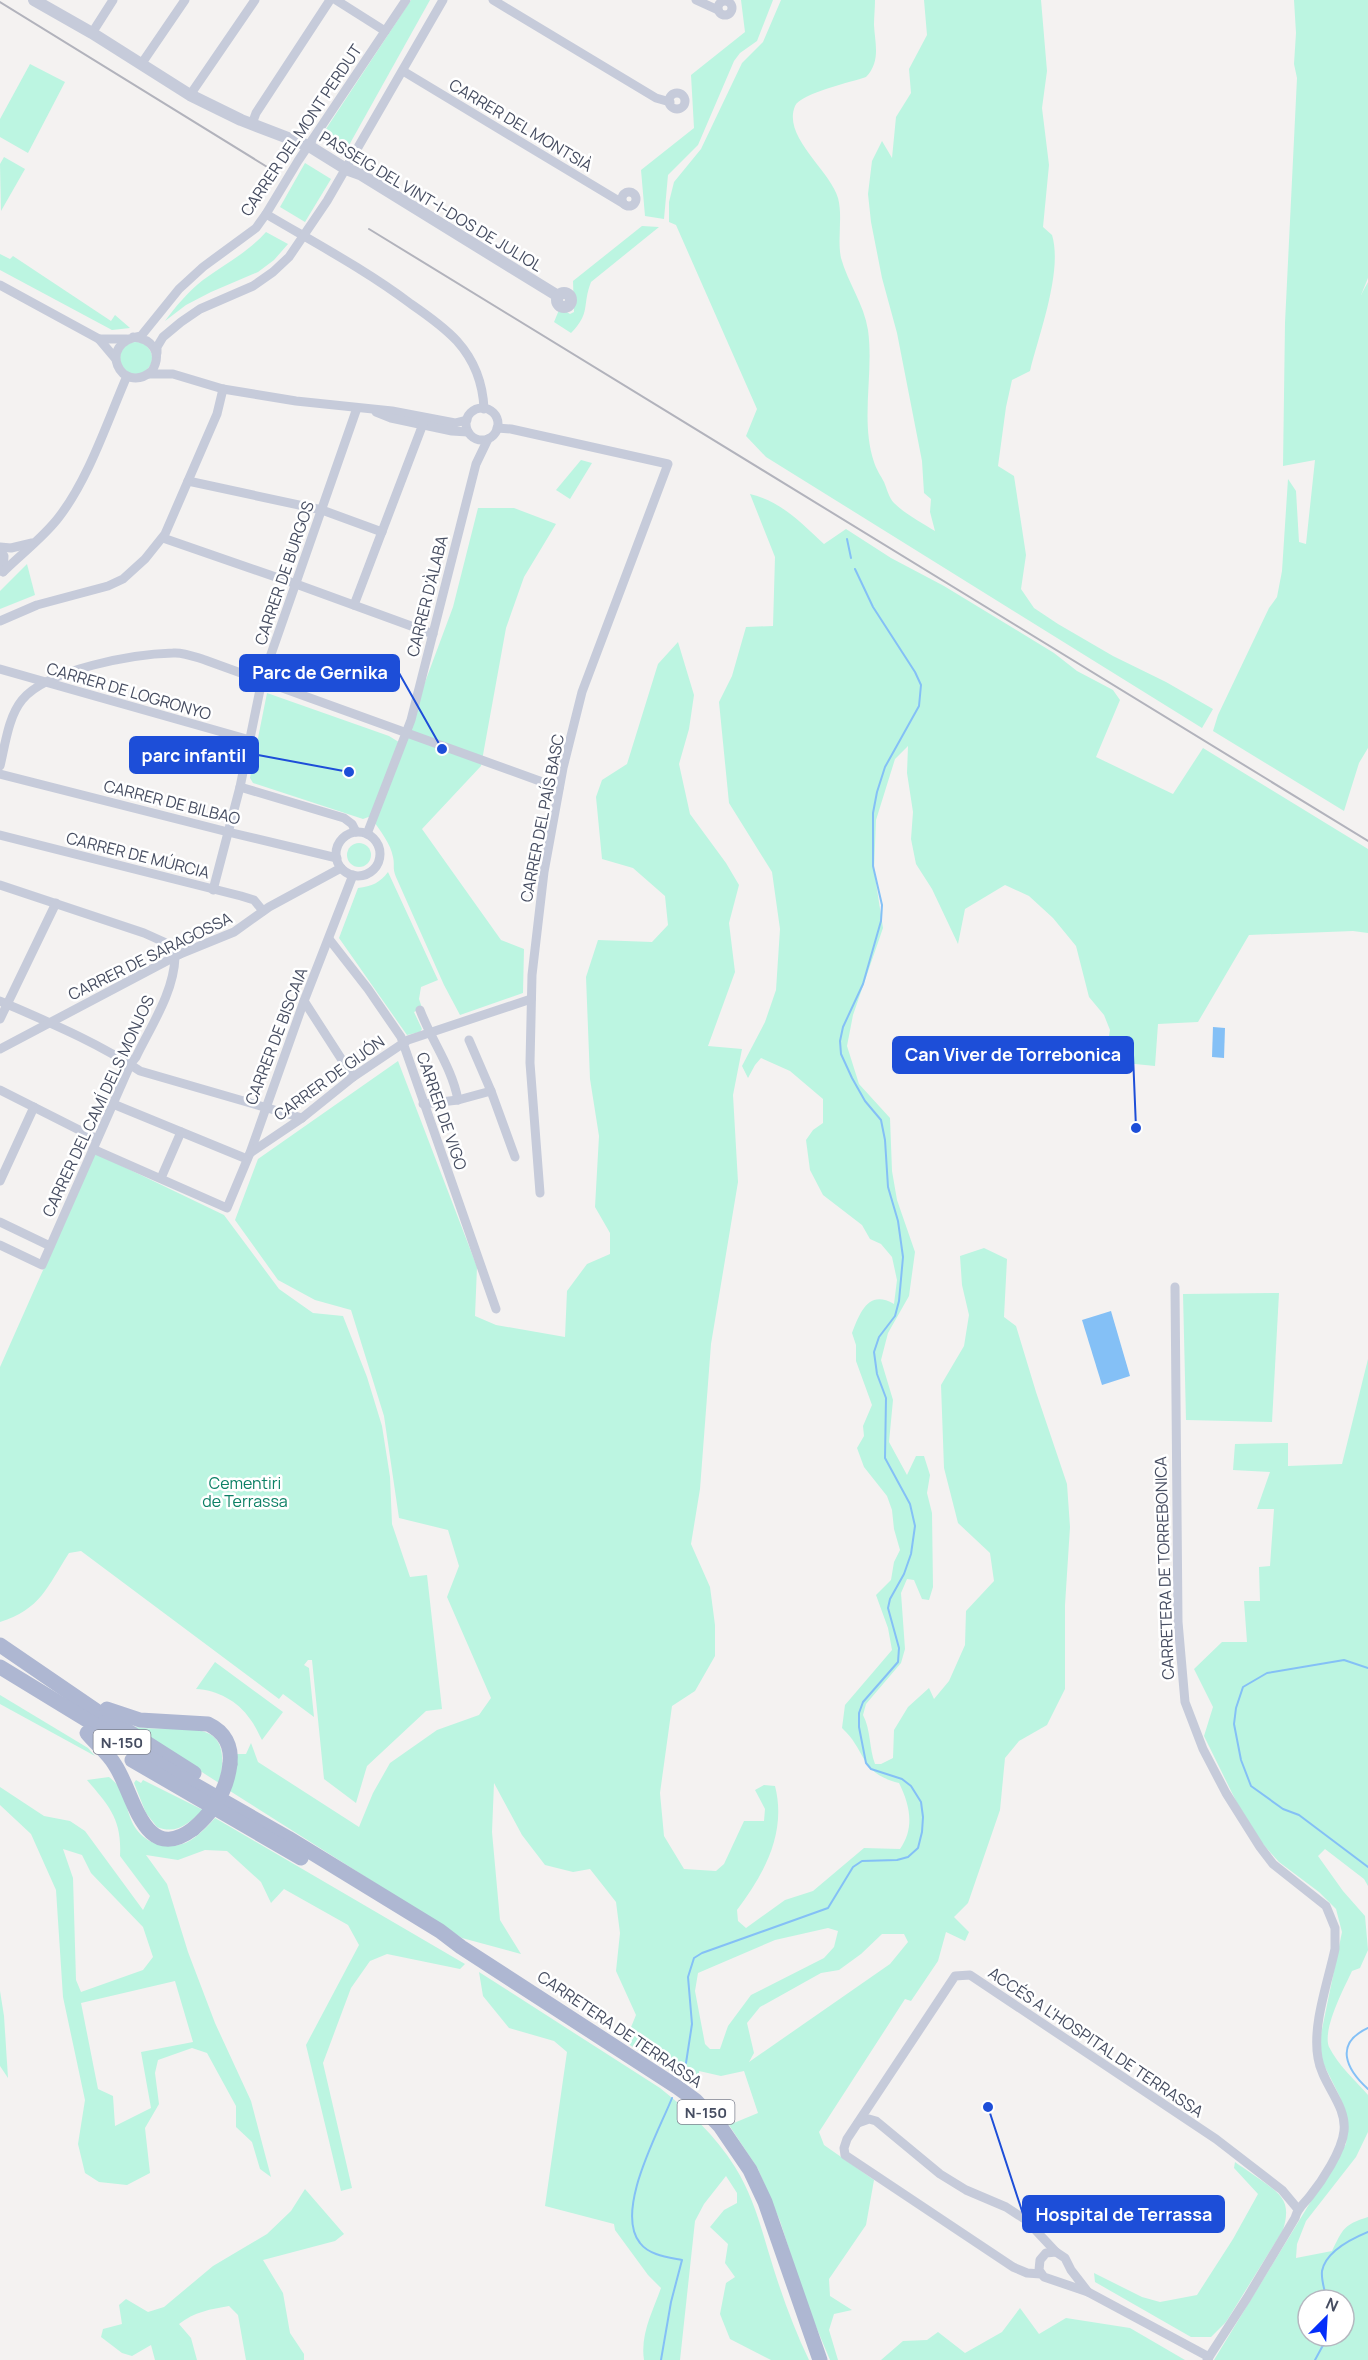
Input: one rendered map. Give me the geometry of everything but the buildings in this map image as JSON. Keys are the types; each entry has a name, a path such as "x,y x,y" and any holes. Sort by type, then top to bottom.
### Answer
{"main road":[{"path":"0,1645 98,1712 259,1815 288,1838"},
{"name":"CARRETERA DE TERRASSA","path":"0,1667 440,1931 695,2100 720,2126 750,2170 765,2202 820,2360"},
{"name":"CARRETERA DE TERRASSA","path":"0,1678 87,1733 219,1811 433,1934 461,1947"},
{"path":"58,1683 112,1712 130,1718 208,1724 218,1730 226,1739 231,1752 225,1785 215,1806 193,1829 171,1838 160,1837 149,1832 140,1821 132,1798 115,1764 87,1733"},
{"path":"115,1764 219,1811"}],"street":[{"name":"PASSEIG DEL VINT-I-DOS DE JULIOL","path":"34,0 142,63 190,95 252,124 309,146 346,169 360,174 558,296"},
{"path":"92,33 113,0"},
{"path":"142,63 185,0"},
{"path":"190,95 255,0"},
{"path":"252,124 256,113 330,0"},
{"path":"336,0 385,31"},
{"name":"CARRER DEL MONT PERDUT","path":"130,338 143,334 163,305 191,277 256,228 406,0"},
{"path":"149,374 156,360 157,347 168,332 200,309 253,286 286,261 346,169 443,0"},
{"path":"493,0 656,98 670,102"},
{"path":"696,0 718,10"},
{"name":"CARRER DEL MONTSIÀ","path":"403,71 624,204"},
{"path":"266,214 398,294 446,330 464,349 475,369 480,383 484,409"},
{"path":"0,285 99,339 116,358 118,367 127,376 139,378 149,374 173,374 223,389 392,411 455,423 467,420"},
{"path":"116,358 120,345 130,338"},
{"path":"99,339 147,340 155,350 156,360 173,374"},
{"path":"2,574 58,519 72,498 127,376"},
{"path":"0,621 37,605 108,586 135,570 163,538 217,414 223,389"},
{"name":"CARRER DE BURGOS","path":"213,890 240,787 262,680 357,408"},
{"path":"368,409 391,418 452,431 468,432 477,440 488,439 494,435 497,428 496,417 491,411 484,409 471,412 467,420 468,432"},
{"path":"354,605 423,424"},
{"name":"CARRER DEL PAÍS BASC","path":"497,428 668,464 582,692 559,788 544,872 532,975 530,1063 540,1193"},
{"name":"CARRER D'ÀLABA","path":"367,834 406,734 476,464 488,439"},
{"name":"CARRER D'ÀLABA","path":"476,464 477,440"},
{"path":"188,481 322,510 382,532"},
{"path":"163,538 433,634"},
{"path":"2,574 4,556 0,549 34,542"},
{"path":"0,766 21,700 46,683 77,669 175,652 262,680 559,788"},
{"name":"CARRER DE LOGRONYO","path":"0,669 250,740"},
{"name":"CARRER DE BILBAO","path":"0,774 337,858"},
{"path":"240,787 344,818 352,824 356,832"},
{"path":"356,832 367,834 379,847 378,863 370,873 362,876 353,875 341,868 337,858 341,841 356,832"},
{"name":"CARRER DE MÚRCIA","path":"0,835 250,898 263,911"},
{"name":"CARRER DE SARAGOSSA","path":"0,1049 177,956 234,932 263,911 341,868"},
{"name":"CARRER DE BISCAIA","path":"161,1178 227,1208 353,875"},
{"path":"0,885 157,939 177,956"},
{"path":"0,1018 3,1003 56,903"},
{"name":"CARRER DE VIGO","path":"329,939 396,1027 496,1309"},
{"name":"CARRER DEL CAMÍ DELS MONJOS","path":"0,1245 42,1265 112,1104 171,983 177,956"},
{"name":"CARRER DE GIJÓN","path":"248,1156 302,1118 353,1077 403,1043 531,999"},
{"path":"304,1001 353,1077"},
{"path":"3,1003 131,1063 140,1071 302,1118"},
{"path":"420,1010 429,1035 445,1062 458,1100"},
{"path":"470,1040 515,1157"},
{"path":"0,1090 97,1138"},
{"path":"423,1104 458,1100 491,1091"},
{"path":"112,1104 248,1156"},
{"path":"0,1181 34,1107"},
{"path":"93,1149 161,1178 181,1132"},
{"path":"0,1222 50,1246"},
{"name":"CARRETERA DE TORREBONICA","path":"1175,1287 1178,1622 1185,1702 1203,1749 1245,1824 1274,1864 1326,1906 1334,1920 1336,1936 1316,2037 1320,2068 1341,2109 1345,2130 1336,2155 1309,2197 1297,2208 1295,2218 1208,2358"},
{"name":"ACCÉS A L'HOSPITAL DE TERRASSA","path":"1042,2276 1013,2267 845,2155 844,2148 847,2139 955,1976 970,1975 1216,2139 1282,2190 1297,2208"},
{"path":"858,2123 869,2119 876,2121 940,2174 966,2190 1005,2207 1026,2220 1056,2252 1063,2255 1088,2292"},
{"path":"1056,2252 1042,2256 1038,2265 1042,2276 1088,2292 1208,2358"},
{"path":"1056,2280 1065,2275 1067,2261"}],"green space":[{"path":"411,0 430,0 348,147 324,132"},
{"path":"741,0 773,0 757,41 740,53 734,61 698,145 668,175 664,219 645,216 641,170 694,128 691,75 745,32"},
{"path":"781,0 875,0 876,52 871,71 866,77 799,101 795,106 793,118 795,130 801,142 834,188 838,198 841,258 863,311 868,330 870,363 868,430 875,465 894,503 908,515 935,531 930,512 931,499 924,493 922,461 897,333 882,278 871,222 868,194 872,161 882,141 892,158 896,117 911,93 909,69 927,35 924,0 1041,0 1047,71 1042,108 1049,165 1043,227 1052,235 1055,250 1054,266 1049,303 1030,371 1012,380 998,466 1014,476 1026,555 1021,589 1034,608 1058,624 1213,709 1202,728 766,457 746,436 757,409 676,225 669,222 669,202 674,182 701,149 742,63 763,42"},
{"path":"1294,0 1368,0 1368,278 1361,295 1368,282 1368,748 1359,763 1344,811 1213,731 1218,715 1269,608 1277,597 1282,571 1288,479 1296,491 1299,542 1306,544 1315,460 1283,466 1285,323 1297,78 1294,64 1296,33"},
{"path":"30,64 65,82 28,153 0,137 0,119"},
{"path":"4,157 25,169 1,211 0,164"},
{"path":"305,163 331,179 305,222 280,207"},
{"path":"642,226 659,227 591,282 584,314 571,333 554,322 559,310 562,309 570,314 574,312 573,281"},
{"path":"266,232 288,244 274,260 258,272 186,305 165,321 182,299 203,280 244,252"},
{"path":"0,254 10,259 13,256 111,321 115,315 130,328 112,330 0,270"},
{"path":"136,342 147,347 152,358 147,369 136,374 125,369 120,358 125,347"},
{"path":"581,460 592,463 570,499 556,490"},
{"path":"750,494 781,508 824,544 846,529 891,558 944,586 1054,653 1077,671 1113,690 1120,700 1096,757 1173,794 1203,748 1368,849 1368,933 1353,931 1249,935 1198,1022 1158,1024 1155,1066 1105,1061 1110,1030 1104,1015 1089,997 1076,946 1053,918 1029,896 1005,885 965,909 958,944 932,889 916,864 911,839 913,812 907,773 908,746 895,759 876,820 874,870 883,928 853,1015 847,1046 859,1084 890,1118 892,1171 897,1200 915,1252 909,1296 888,1333 881,1360 893,1400 889,1442 907,1475 916,1456 924,1456 930,1475 927,1493 932,1513 933,1587 929,1600 922,1599 914,1580 907,1579 901,1593 905,1649 901,1663 866,1704 863,1715 875,1764 881,1764 893,1758 894,1730 908,1707 929,1688 934,1699 949,1681 965,1645 966,1611 994,1581 990,1553 958,1523 944,1468 941,1385 964,1346 969,1315 962,1285 960,1256 984,1248 1007,1259 1004,1317 1016,1326 1067,1484 1070,1527 1065,1605 1065,1689 1047,1725 1019,1741 1005,1758 1000,1810 968,1903 954,1917 969,1932 965,1941 946,1932 938,1961 911,2001 905,1999 819,2132 824,2145 874,2180 866,2225 829,2279 830,2296 852,2310 834,2314 829,2330 838,2360 830,2360 807,2305 780,2221 758,2169 729,2125 758,2113 744,2071 721,2076 699,2071 699,2088 625,2042 636,2015 616,1971 620,1933 616,1902 590,1869 573,1872 545,1865 522,1835 494,1783 492,1832 500,1920 521,1954 462,1938 230,1791 237,1754 246,1754 251,1743 258,1762 359,1827 373,1793 390,1763 437,1730 479,1715 491,1698 447,1597 459,1566 448,1530 399,1518 384,1416 351,1310 315,1300 278,1280 235,1220 258,1159 398,1061 477,1267 475,1316 496,1325 565,1337 567,1291 587,1264 610,1254 610,1233 595,1207 599,1136 590,1079 586,977 598,940 652,942 668,925 665,896 633,868 602,859 596,797 602,780 627,764 658,664 678,642 694,695 689,729 679,764 690,814 739,885 729,923 735,972 708,1046 742,1049 733,1095 738,1182 711,1344 700,1489 691,1544 710,1587 715,1625 715,1656 695,1691 672,1706 660,1793 664,1836 684,1869 716,1871 724,1864 744,1821 764,1821 765,1809 755,1790 764,1785 775,1786 778,1820 771,1852 756,1882 737,1910 738,1921 746,1928 785,1900 813,1891 864,1848 900,1849 905,1841 909,1816 899,1783 886,1779 870,1767 842,1728 845,1705 892,1650 888,1628 876,1595 891,1580 894,1562 900,1550 887,1496 864,1467 857,1448 864,1436 863,1426 872,1405 856,1361 856,1345 852,1333 862,1311 871,1301 878,1299 894,1304 897,1280 892,1257 881,1244 870,1239 862,1225 823,1195 810,1170 806,1140 813,1130 823,1123 823,1099 790,1071 761,1058 748,1078 742,1066 765,1022 776,990 780,929 772,872 729,803 719,702 732,676 746,627 773,626 775,557","holes":["828,1928 838,1931 834,1947 824,1958 751,1995 728,2026 720,2049 710,2049 705,2044 695,1991 698,1973 775,1940","882,1934 904,1934 908,1942 890,1964 749,2062 754,2053 747,2023 760,2007 821,1973 839,1970 861,1954"]},
{"path":"478,508 514,508 556,524 524,577 506,628 481,766 422,829 501,940 524,949 523,993 460,1015 444,985 396,877 392,852 373,820 374,815 363,819 253,783 250,778 267,693 389,736 402,744 453,607"},
{"path":"27,564 35,595 0,609 0,591"},
{"path":"359,843 364,844 370,850 370,860 364,866 359,867 354,866 348,860 347,855 348,850 354,844"},
{"path":"388,872 438,980 421,987 419,999 422,1008 414,1012 422,1029 420,1032 407,1035 339,938 358,888 375,883"},
{"name":"Cementiri de Terrassa","path":"95,1153 224,1215 279,1289 313,1313 343,1316 367,1377 382,1426 390,1477 392,1524 410,1577 427,1575 442,1709 426,1711 367,1766 356,1803 324,1779 312,1660 308,1660 304,1665 309,1668 314,1717 283,1694 279,1699 81,1551 69,1553 42,1595 25,1611 0,1622 0,1367"},
{"path":"1279,1293 1272,1422 1186,1420 1183,1294"},
{"path":"1368,1359 1368,1886 1364,1879 1325,1849 1318,1856 1343,1891 1365,1916 1368,1950 1360,1968 1352,1971 1339,1998 1331,2020 1328,2040 1329,2047 1337,2060 1368,2095 1368,2132 1356,2157 1306,2221 1297,2244 1296,2258 1332,2251 1349,2225 1368,2217 1368,2360 1214,2360 1346,2144 1348,2121 1340,2097 1322,2061 1320,2039 1342,1932 1336,1909 1319,1892 1279,1862 1262,1843 1237,1803 1204,1736 1213,1707 1194,1669 1222,1642 1247,1642 1244,1601 1260,1601 1259,1567 1270,1566 1274,1509 1257,1509 1270,1472 1233,1470 1235,1444 1288,1443 1288,1466 1342,1464"},
{"path":"215,1662 283,1712 262,1740 252,1721 233,1702 219,1694 196,1689"},
{"path":"0,1695 88,1748 95,1756 0,1704"},
{"path":"130,1726 198,1730 211,1735 219,1744 222,1759 219,1783"},
{"path":"109,1777 115,1782 122,1792 132,1822 142,1836 150,1841 166,1846 183,1844 198,1835 215,1818 465,1964 460,1969 387,1954 370,1961 351,1988 323,2063 352,2188 341,2191 306,2045 359,1945 348,1925 284,1889 271,1903 261,1882 227,1851 205,1850 178,1860 146,1855 167,1884 188,1952 215,2023 251,2101 271,2177 260,2169 252,2142 236,2127 236,2106 207,2053 192,2048 158,2060 155,2073 159,2104 145,2128 150,2173 127,2185 99,2182 85,2173 78,2144 85,2100 63,1997 56,1890 31,1834 0,1805 0,1787 44,1816 70,1821 85,1831 143,1910 150,1896 120,1856 119,1832 116,1823 108,1806 87,1780","holes":["63,1849 82,1855 91,1873 143,1927 153,1957 143,1970 81,1992 76,1980 73,1878","175,1981 193,2042 141,2052 151,2108 115,2126 113,2096 98,2089 81,2003"]},
{"path":"136,1780 141,1783 143,1780 203,1810 177,1829 157,1827 146,1813 134,1783"},
{"path":"479,1972 660,2088 710,2134 735,2167 748,2192 786,2304 809,2360 771,2360 730,2339 720,2314 726,2283 735,2277 725,2263 728,2244 710,2227 724,2210 737,2203 737,2193 726,2176 704,2204 695,2221 680,2360 644,2360 646,2332 661,2288 648,2275 615,2230 614,2224 545,2206 567,2052 554,2041 509,2028 483,1996"},
{"path":"0,1991 4,2016 8,2078 0,2066"},
{"path":"1235,2162 1278,2193 1284,2201 1286,2218 1283,2230 1226,2322 1211,2337 1191,2337 1095,2282 1094,2273 1142,2297 1160,2302 1197,2295 1233,2239 1258,2194 1234,2168"},
{"path":"305,2189 344,2234 335,2241 263,2260 283,2293 290,2333 304,2354 304,2360 246,2360 238,2315 229,2306 197,2314 179,2324 191,2338 197,2360 155,2360 151,2345 132,2356 122,2353 101,2337 103,2329 122,2324 119,2305 126,2299 148,2312 164,2307 213,2266 267,2234 291,2211"},
{"path":"1020,2308 1039,2334 1066,2318 1130,2328 1185,2360 881,2360 903,2341 927,2340 938,2332 965,2353 1002,2332"}],"water":[{"path":"1213,1027 1225,1028 1224,1058 1212,1057"},
{"path":"1111,1311 1130,1376 1102,1385 1082,1320"}],"waterway":[{"path":"847,539 851,558"},
{"path":"686,2063 692,2024 688,1977 694,1958 702,1953 828,1908 853,1867 862,1861 897,1860 908,1857 918,1848 922,1832 921,1802 911,1786 902,1779 871,1769 866,1763 859,1727 859,1713 863,1702 898,1662 899,1648 888,1608 911,1554 915,1526 910,1504 885,1458 886,1398 877,1374 874,1352 879,1337 895,1316 899,1301 903,1257 898,1221 888,1187 885,1140 881,1120 865,1101 852,1078 841,1054 840,1041 843,1027 863,984 881,921 882,905 873,866 873,813 877,792 885,767 919,706 921,685 873,607 855,569"},
{"path":"1368,1668 1344,1660 1267,1673 1243,1687 1236,1708 1234,1724 1241,1760 1251,1786 1283,1809 1299,1815 1368,1867"},
{"path":"1368,2028 1357,2034 1347,2049 1347,2057 1354,2074 1368,2089"},
{"path":"661,2360 671,2302 682,2260 659,2255 644,2247 633,2229 632,2211 641,2171 672,2098"},
{"path":"1324,2288 1322,2271 1328,2257 1354,2238 1368,2232"},
{"path":"1315,2360 1322,2348"}],"railway":[{"path":"0,2 277,173"},
{"path":"369,229 1368,841"}],"place":[{"name":"Parc de Gernika","path":"442,749"},
{"name":"parc infantil","path":"349,772"},
{"name":"Can Viver de Torrebonica","path":"1136,1128"},
{"name":"Hospital de Terrassa","path":"988,2107"}]}
